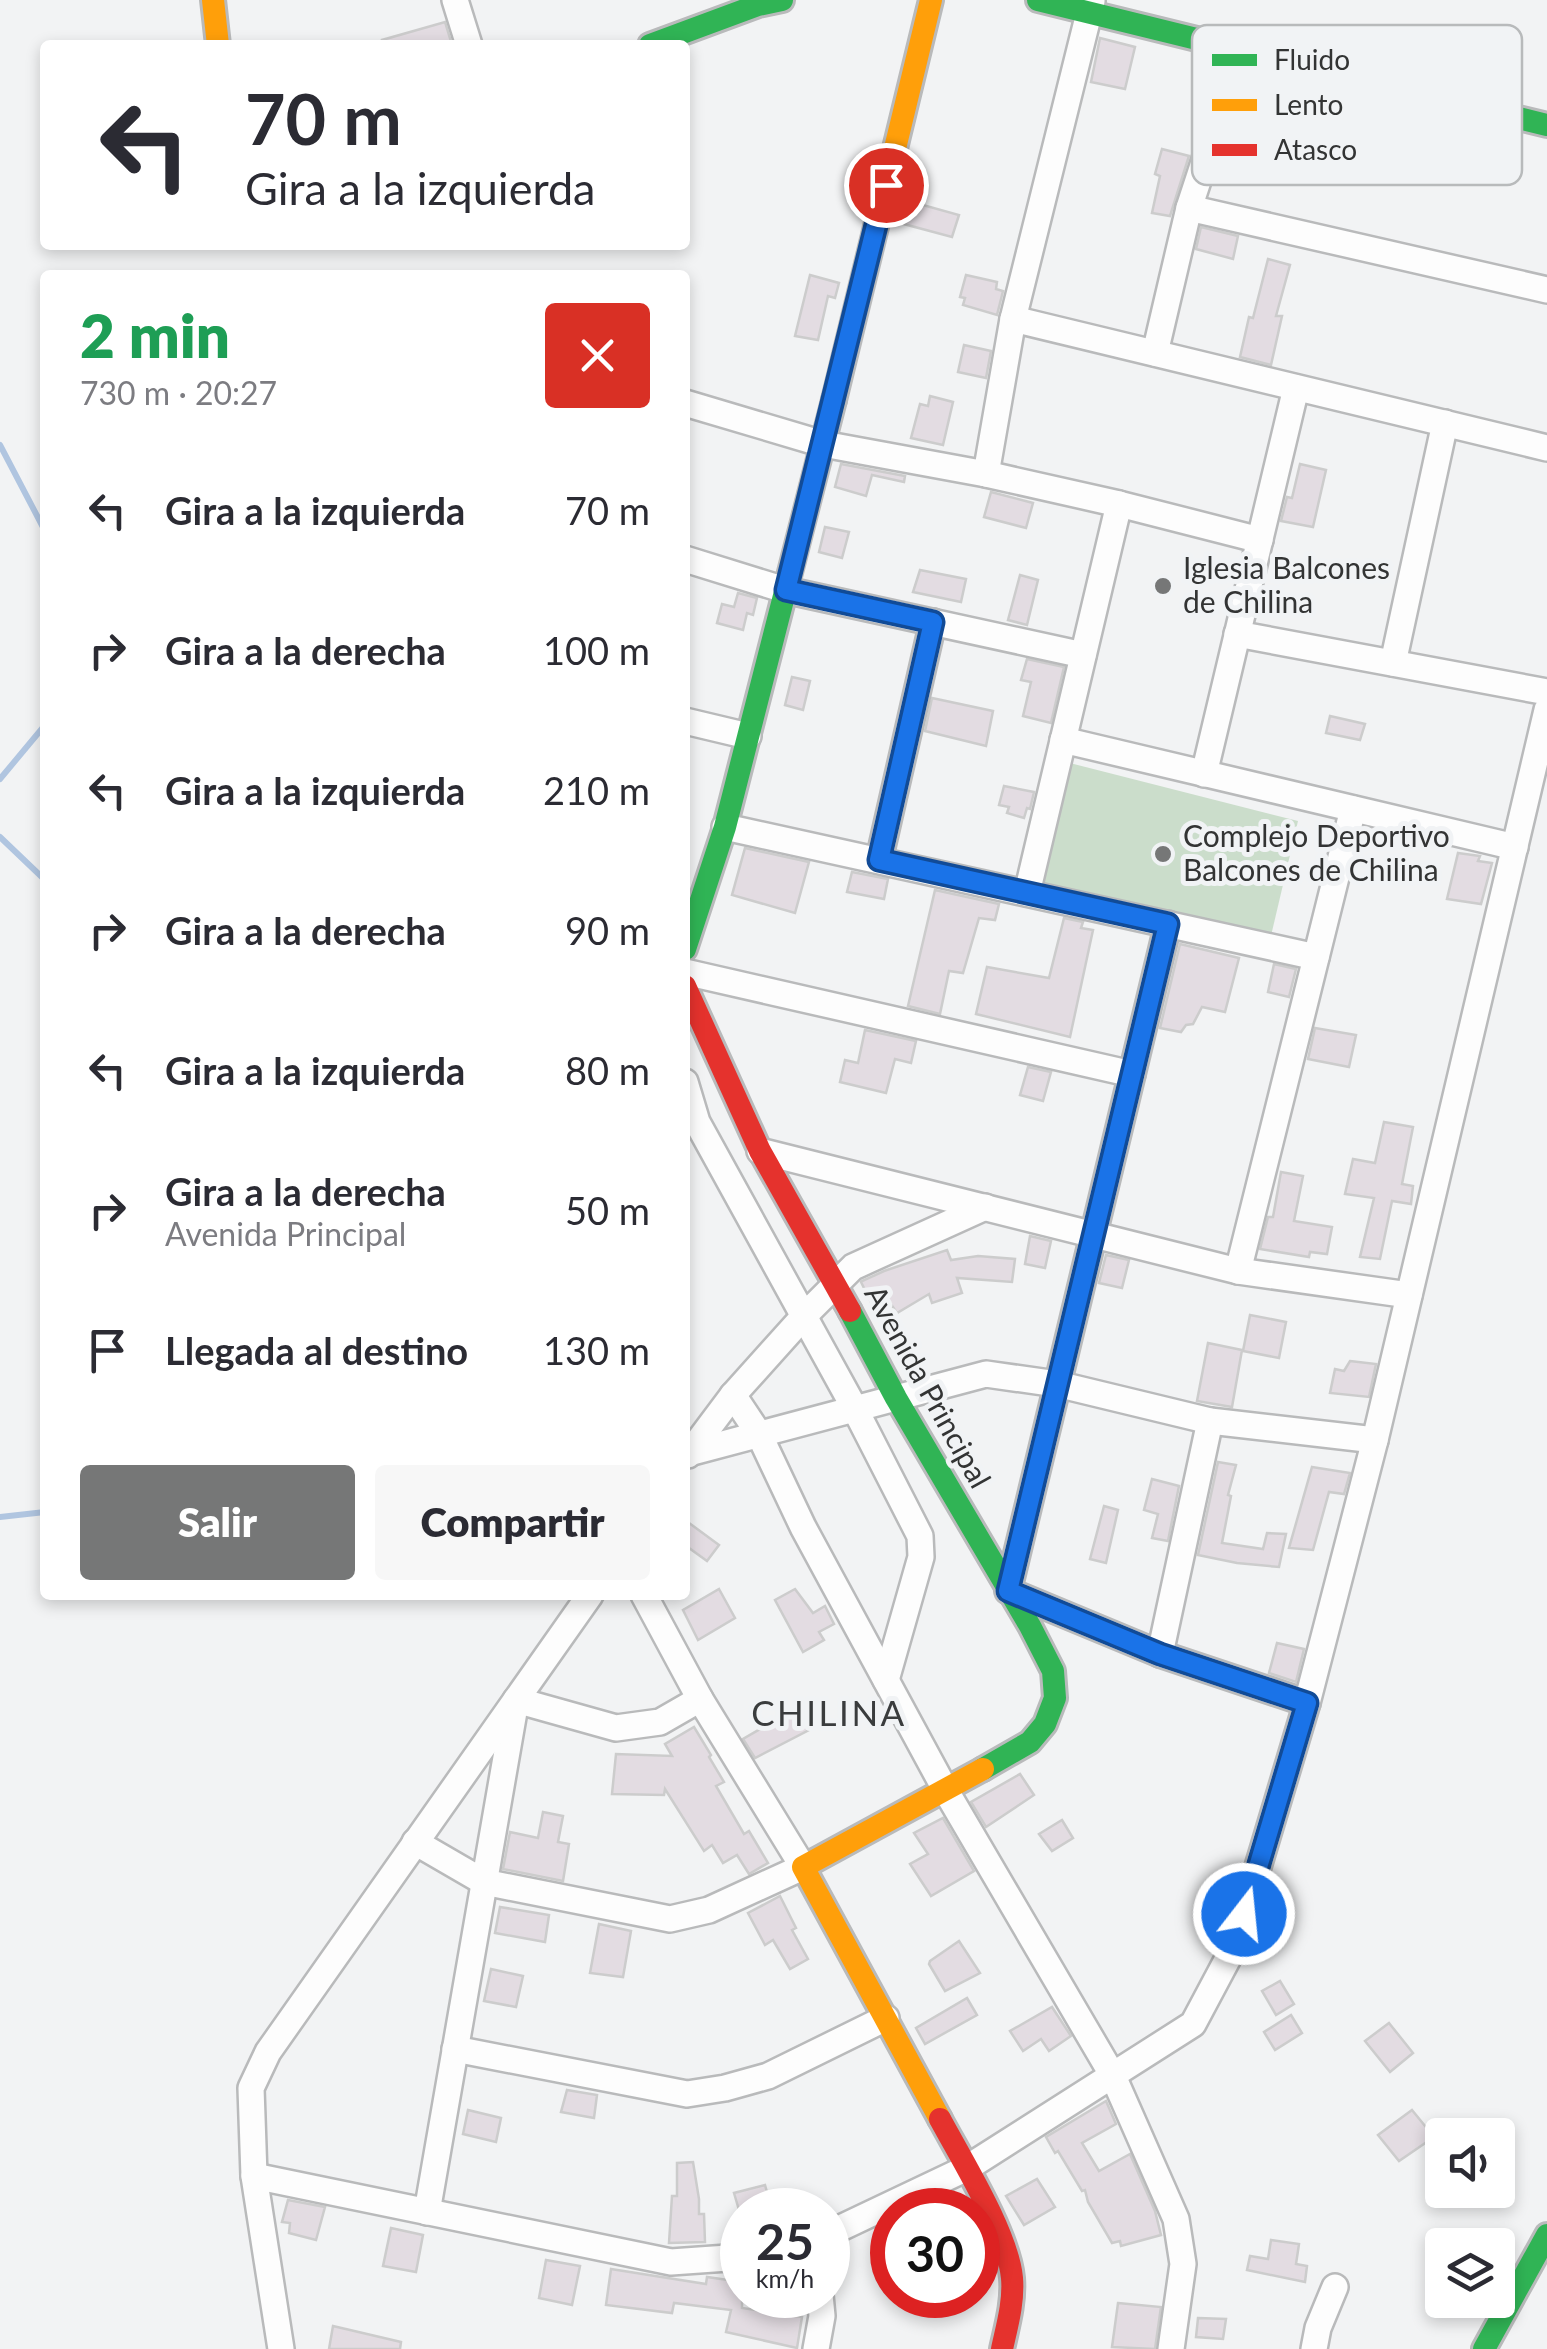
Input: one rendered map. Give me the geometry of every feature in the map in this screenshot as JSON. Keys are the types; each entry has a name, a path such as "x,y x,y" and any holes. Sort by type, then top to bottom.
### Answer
{"street":[{"path":"213,0 217,40"},
{"path":"455,0 467,40"},
{"path":"690,934 726,826 931,0"},
{"path":"1038,0 1091,6 1192,36"},
{"path":"664,40 767,2"},
{"path":"986,474 1013,319 1091,6"},
{"path":"1522,118 1547,124"},
{"path":"1155,353 1197,185"},
{"path":"1189,208 1547,290"},
{"path":"1013,319 1547,448"},
{"path":"1204,774 1296,388"},
{"path":"690,404 823,444 986,474 1260,540"},
{"path":"1393,663 1445,424"},
{"path":"1027,893 1119,504"},
{"path":"690,561 786,590 1083,655"},
{"path":"879,860 933,622"},
{"path":"1237,634 1547,692"},
{"path":"850,2224 967,2168 1193,2024 1234,1947 1307,1703 1375,1440 1547,710"},
{"path":"690,722 748,736"},
{"path":"1063,740 1515,847"},
{"path":"1238,1271 1353,809"},
{"path":"726,826 1316,957"},
{"path":"1168,924 1008,1591 1160,1654 1307,1703"},
{"path":"690,973 1132,1074"},
{"name":"Avenida Principal","path":"690,997 760,1151 1053,1671 1055,1698 1045,1724 1030,1742 803,1867"},
{"path":"690,1099 697,1122 855,1409 920,1536 922,1557 886,1680"},
{"path":"760,1151 1238,1271 1409,1295"},
{"path":"690,1452 733,1395 853,1268 985,1207"},
{"path":"690,1455 986,1374 1058,1384 1210,1420 1375,1440"},
{"path":"733,1395 759,1434 804,1527 946,1791 1113,2076 1176,2219 1183,2264 1171,2349"},
{"path":"1160,1654 1210,1420"},
{"path":"281,2349 254,2176 251,2088 268,2052 586,1600"},
{"path":"647,1600 700,1699 803,1867 967,2168 1002,2240 1012,2275 1012,2300 1002,2349"},
{"path":"516,1700 616,1728 660,1722 700,1699"},
{"path":"427,2212 516,1700"},
{"path":"416,1842 484,1882 670,1919 709,1910 803,1867"},
{"path":"455,2049 688,2094 768,2076 886,2018"},
{"path":"254,2176 671,2262 720,2259"},
{"path":"1484,2349 1547,2234"},
{"path":"1314,2349 1335,2287"},
{"path":"816,2349 822,2318"}],"green space":[{"name":"Complejo Deportivo Balcones de Chilina","path":"1058,760 1298,821 1270,940 1029,886"}],"building":[{"path":"445,22 450,40 382,40"},
{"path":"1100,38 1135,47 1125,89 1091,82"},
{"path":"1162,149 1189,156 1170,216 1152,213 1160,176 1155,174"},
{"path":"905,200 959,215 952,237 900,223"},
{"path":"1201,227 1238,236 1233,259 1196,249"},
{"path":"1268,259 1290,265 1276,316 1282,316 1271,365 1240,357"},
{"path":"810,275 839,283 835,298 828,296 818,340 795,336"},
{"path":"966,275 997,282 996,289 1003,291 997,315 963,305 965,298 960,297"},
{"path":"964,345 991,351 986,378 958,372"},
{"path":"930,396 953,402 943,445 911,438 920,404 928,406"},
{"path":"841,464 905,476 904,482 872,475 866,496 835,487"},
{"path":"1300,464 1326,470 1313,527 1281,521 1287,497 1292,498"},
{"path":"991,492 1033,503 1026,528 984,517"},
{"path":"825,527 849,532 842,558 819,552"},
{"path":"920,570 966,579 961,602 913,592"},
{"path":"1020,575 1038,580 1027,625 1008,620"},
{"path":"738,593 757,598 753,615 747,613 743,630 717,623 722,604 734,607"},
{"path":"1027,659 1064,667 1051,723 1023,716 1031,682 1021,680"},
{"path":"792,677 810,681 803,710 785,705"},
{"path":"932,698 993,711 986,746 925,731"},
{"path":"1330,716 1365,724 1360,740 1326,733"},
{"path":"1004,786 1034,792 1024,818 1007,813 1009,807 999,805"},
{"path":"745,848 809,862 795,913 732,895"},
{"path":"1458,853 1480,856 1478,861 1492,863 1481,904 1447,899"},
{"path":"852,872 888,879 884,899 847,892"},
{"path":"935,890 999,904 995,920 979,918 963,973 949,971 940,1014 908,1006"},
{"path":"1064,918 1083,922 1081,928 1093,930 1070,1037 976,1014 987,967 1049,978"},
{"path":"1180,944 1239,958 1225,1012 1202,1007 1193,1024 1186,1025 1181,1032 1160,1028"},
{"path":"1274,964 1296,969 1289,997 1268,992"},
{"path":"1315,1028 1356,1035 1349,1067 1308,1059"},
{"path":"865,1030 916,1041 911,1063 895,1059 886,1093 840,1082 845,1060 858,1063"},
{"path":"1028,1067 1051,1072 1043,1101 1020,1095"},
{"path":"1384,1122 1413,1127 1402,1184 1413,1186 1411,1204 1392,1201 1380,1259 1360,1257 1374,1198 1345,1194 1353,1159 1375,1163"},
{"path":"1281,1172 1303,1176 1294,1221 1332,1227 1327,1254 1310,1252 1309,1257 1260,1249 1268,1217 1273,1217"},
{"path":"1030,1236 1051,1241 1045,1268 1025,1264"},
{"path":"947,1250 951,1260 978,1256 1015,1259 1012,1282 957,1278 962,1293 932,1303 929,1294 897,1313 886,1297 872,1304 862,1281"},
{"path":"1106,1255 1129,1260 1122,1288 1099,1283"},
{"path":"1250,1315 1286,1322 1279,1358 1243,1351"},
{"path":"1208,1343 1242,1350 1232,1407 1197,1401"},
{"path":"1350,1361 1376,1364 1369,1397 1330,1393 1335,1369 1344,1371"},
{"path":"1218,1462 1236,1465 1222,1543 1263,1549 1267,1533 1286,1534 1279,1567 1198,1555"},
{"path":"1312,1467 1350,1473 1344,1494 1329,1492 1313,1550 1289,1548"},
{"path":"1152,1479 1179,1486 1168,1541 1152,1538 1158,1514 1144,1510"},
{"path":"1104,1506 1118,1510 1106,1563 1090,1559"},
{"path":"690,1524 719,1545 707,1561 690,1549"},
{"path":"719,1589 735,1618 698,1640 683,1610"},
{"path":"795,1589 813,1613 825,1606 834,1624 819,1632 824,1640 803,1652 775,1600"},
{"path":"1277,1643 1304,1649 1296,1682 1269,1673"},
{"path":"798,1707 811,1729 755,1758 743,1739"},
{"path":"694,1727 724,1782 716,1786 744,1834 749,1831 768,1863 749,1874 737,1855 723,1863 712,1845 704,1851 665,1789 664,1795 612,1794 616,1754 672,1756 665,1744"},
{"path":"1020,1774 1034,1795 986,1827 971,1802"},
{"path":"543,1812 563,1816 558,1842 569,1844 563,1881 503,1869 510,1832 538,1838"},
{"path":"943,1818 974,1871 931,1896 910,1864 928,1854 914,1833"},
{"path":"1062,1820 1073,1838 1052,1851 1039,1834"},
{"path":"780,1896 808,1959 790,1969 773,1940 765,1945 748,1913"},
{"path":"500,1907 549,1915 545,1942 495,1933"},
{"path":"599,1924 631,1931 623,1977 590,1973"},
{"path":"959,1941 980,1973 945,1991 929,1964"},
{"path":"491,1969 523,1976 516,2007 484,2001"},
{"path":"1280,1981 1294,2004 1276,2015 1262,1991"},
{"path":"967,1998 977,2015 925,2044 916,2028"},
{"path":"1052,2007 1071,2036 1049,2051 1041,2039 1023,2051 1010,2031"},
{"path":"1291,2015 1302,2033 1275,2050 1264,2032"},
{"path":"1389,2023 1413,2053 1390,2072 1365,2041"},
{"path":"567,2090 597,2095 594,2118 561,2112"},
{"path":"1106,2101 1116,2124 1082,2143 1099,2171 1130,2154 1161,2235 1121,2246 1120,2241 1112,2243 1085,2190 1082,2191 1046,2137"},
{"path":"468,2110 501,2118 496,2142 463,2134"},
{"path":"1412,2110 1425,2126 1425,2143 1399,2161 1378,2135"},
{"path":"693,2162 699,2214 704,2214 705,2242 669,2243 672,2196 677,2196 677,2163"},
{"path":"1037,2179 1055,2207 1024,2225 1006,2196"},
{"path":"288,2200 325,2207 316,2240 289,2233 290,2223 282,2222"},
{"path":"391,2228 423,2235 416,2272 383,2266"},
{"path":"1271,2240 1299,2244 1296,2264 1307,2266 1305,2282 1247,2270 1250,2256 1268,2259"},
{"path":"546,2260 580,2266 572,2305 539,2298"},
{"path":"611,2269 706,2284 707,2277 720,2279 720,2309 674,2303 672,2313 606,2305"},
{"path":"1118,2303 1161,2307 1155,2349 1112,2347"},
{"path":"729,2318 802,2318 797,2348 726,2332"},
{"path":"1198,2318 1226,2319 1223,2339 1196,2337"},
{"path":"333,2326 401,2342 400,2349 329,2349"}],"waterway":[{"path":"0,445 40,521"},
{"path":"0,779 40,731"},
{"path":"0,837 40,875"},
{"path":"0,1517 40,1513"}],"traffic: fast":[{"path":"664,40 782,0"},
{"path":"1038,0 1192,38"},
{"path":"1522,119 1547,125"},
{"path":"690,934 725,827 834,400"},
{"path":"850,1311 1053,1671 1055,1698 1045,1724 1030,1742 983,1769"},
{"path":"1484,2349 1547,2235"}],"traffic: slow":[{"path":"213,0 217,40"},
{"path":"834,400 931,0"},
{"path":"940,2119 803,1867 983,1769"}],"traffic: jam":[{"path":"690,997 760,1151 850,1311"},
{"path":"940,2119 983,2197 1009,2260 1012,2296 1002,2349"}],"place":[{"name":"Iglesia Balcones de Chilina","path":"1163,586"},
{"name":"Complejo Deportivo Balcones de Chilina","path":"1163,854"}],"district":[{"name":"CHILINA","path":"829,1714"}],"route":[{"path":"886,185 786,590 933,622 879,860 1168,924 1008,1591 1160,1654 1307,1703 1244,1914"}]}
